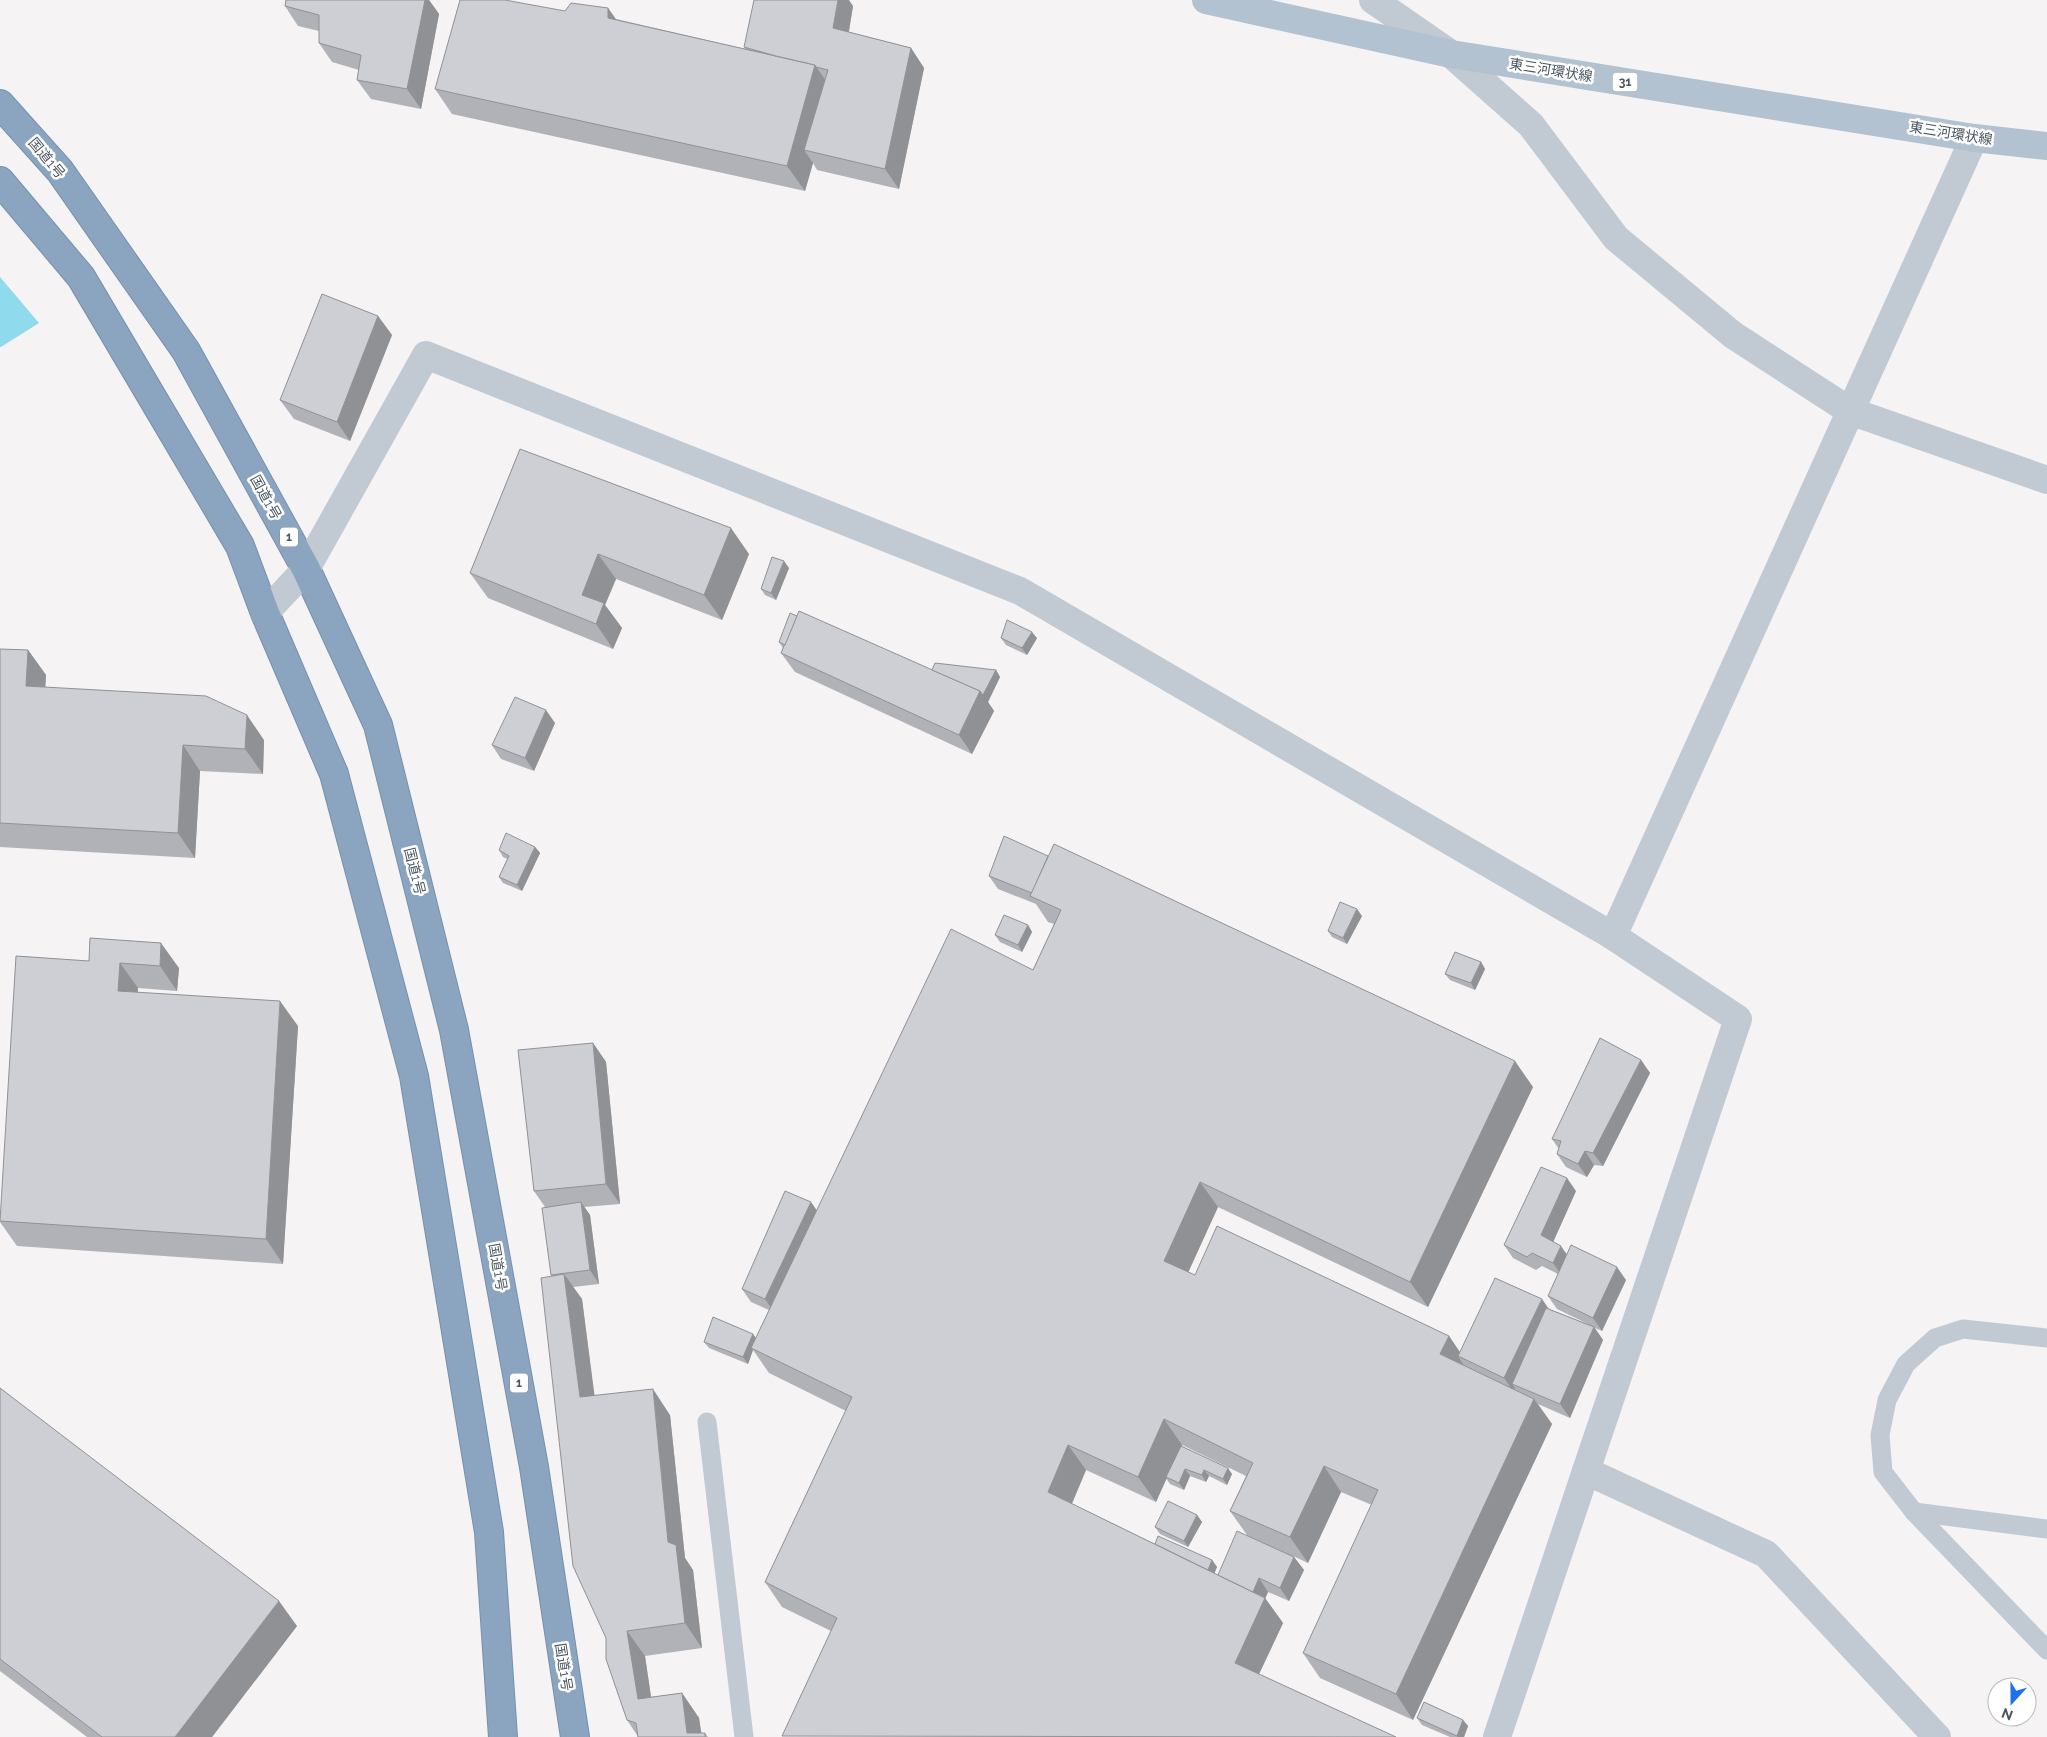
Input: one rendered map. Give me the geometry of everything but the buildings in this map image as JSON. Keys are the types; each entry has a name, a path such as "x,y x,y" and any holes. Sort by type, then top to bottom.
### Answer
{"highway":[{"name":"国道1号","path":"0,104 60,171 186,351 306,568 378,725 454,1030 534,1467 575,1737"},
{"path":"0,181 81,277 240,546 265,614 334,774 414,1076 488,1532 503,1737"}],"main road":[{"name":"東三河環状線","path":"1206,0 1451,54 1974,138 2047,146"}],"street":[{"path":"1373,0 1451,54 1531,125 1616,238 1733,335 1850,411 2047,480"},
{"path":"1613,936 1974,138"},
{"path":"265,614 306,568 426,355 1020,591 1613,936 1738,1019 1497,1737"},
{"path":"1586,1472 1766,1554 1938,1737"}],"lane":[{"path":"2047,1338 1963,1329 1935,1338 1906,1364 1887,1400 1880,1435 1883,1472 1914,1512 2047,1650"},
{"path":"707,1422 744,1737"},
{"path":"1914,1512 2047,1528"}],"water":[{"path":"0,277 39,323 1,347 0,347"}]}
